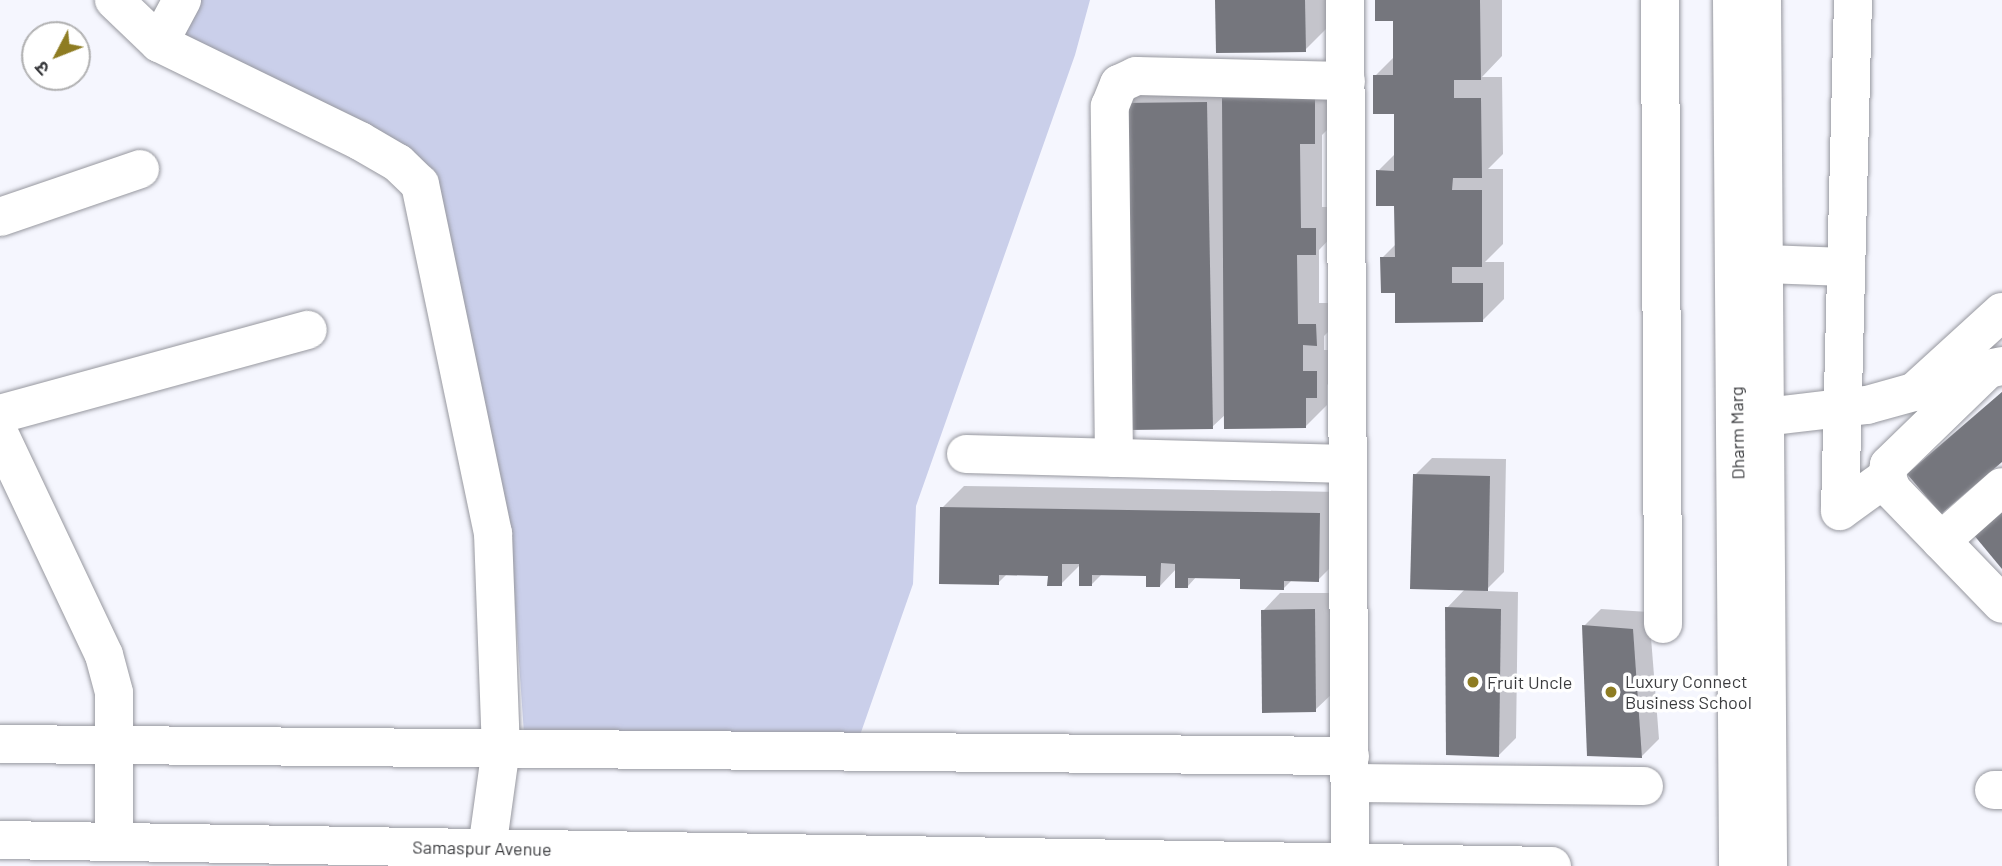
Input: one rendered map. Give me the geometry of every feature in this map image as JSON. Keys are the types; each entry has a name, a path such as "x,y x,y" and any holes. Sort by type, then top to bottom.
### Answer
{"street":[{"path":"114,0 159,43 360,141 398,163 420,184 493,533 501,748 487,849"},
{"path":"159,43 183,0"},
{"path":"1345,0 1350,863"},
{"path":"1660,0 1663,624"},
{"name":"Dharm Marg","path":"1732,0 1738,866"},
{"name":"Dharm Marg","path":"1762,0 1768,866"},
{"path":"1853,0 1840,511 1886,477"},
{"path":"1114,458 1110,106 1119,84 1136,76 1346,80"},
{"path":"0,217 140,169"},
{"path":"1765,264 1846,267"},
{"path":"1765,417 1842,408 1914,392 2002,312"},
{"path":"0,414 308,330"},
{"path":"2002,366 1988,369 1889,465 1886,477 1892,490 2002,604"},
{"path":"0,435 104,655 114,693 114,842"},
{"path":"966,454 1348,464"},
{"path":"1941,541 2002,488"},
{"path":"0,744 501,748 1350,769 1644,786"},
{"name":"Samaspur Avenue","path":"0,841 1552,866"}],"shaded area":[{"path":"200,0 1090,0 1075,55 916,506 913,584 859,738 524,734 514,589 431,186 178,42"}],"building":[{"path":"1215,0 1305,0 1306,52 1216,53"},
{"path":"1375,0 1480,0 1481,80 1454,80 1454,98 1481,98 1482,178 1453,178 1452,190 1482,190 1482,267 1452,267 1452,283 1483,283 1483,322 1395,323 1395,293 1381,293 1380,257 1395,257 1394,206 1376,206 1376,170 1394,171 1394,114 1373,114 1373,75 1393,75 1393,21 1375,21"},
{"path":"1222,98 1315,98 1315,144 1300,144 1301,228 1316,228 1316,255 1297,255 1298,324 1316,324 1317,346 1303,345 1303,371 1317,371 1317,398 1306,398 1306,428 1224,429"},
{"path":"1207,102 1213,429 1128,430 1123,103"},
{"path":"2002,392 2002,462 1941,514 1907,474"},
{"path":"1413,474 1490,476 1488,591 1410,589"},
{"path":"940,507 1320,513 1319,582 1284,581 1284,590 1240,589 1240,579 1188,578 1188,588 1175,588 1175,564 1161,563 1160,587 1146,587 1146,576 1092,575 1092,586 1079,586 1079,564 1062,564 1062,586 1047,586 1048,576 999,575 999,585 939,584"},
{"path":"2002,510 2002,569 1973,534"},
{"name":"Fruit Uncle","path":"1445,607 1501,609 1499,757 1446,755"},
{"path":"1315,609 1316,712 1262,713 1261,610"},
{"name":"Luxury Connect Business School","path":"1582,625 1633,629 1642,758 1587,756"}],"place":[{"name":"Fruit Uncle","path":"1473,682"},
{"name":"Luxury Connect Business School","path":"1611,692"}]}
